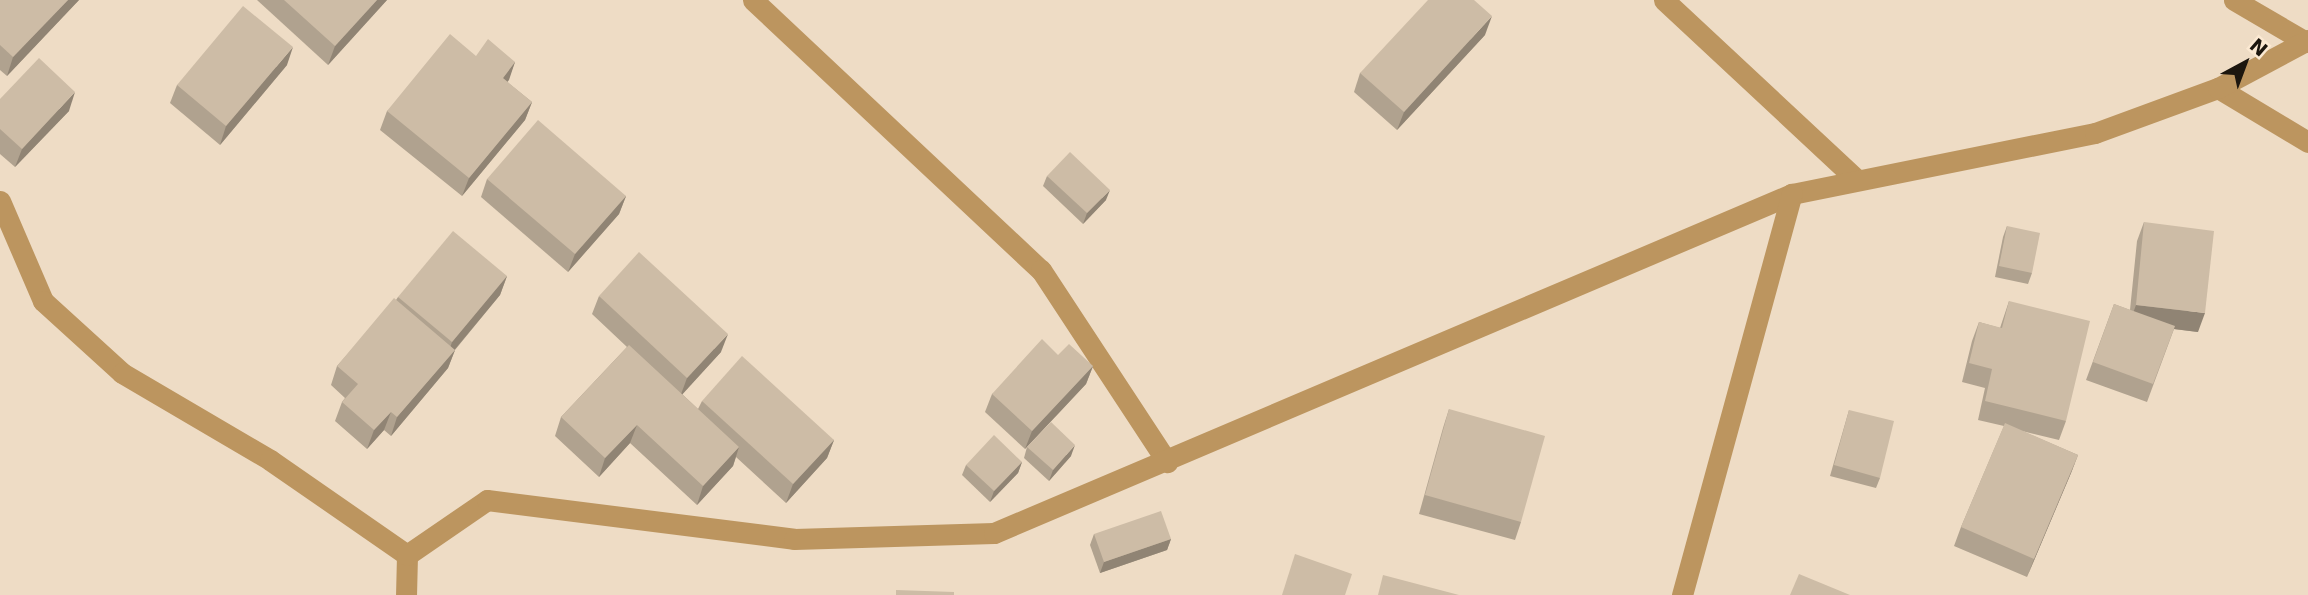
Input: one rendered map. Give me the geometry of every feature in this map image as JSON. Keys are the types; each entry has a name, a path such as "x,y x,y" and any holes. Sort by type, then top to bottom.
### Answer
{"street":[{"path":"753,0 1041,270 1167,462"},
{"path":"1664,0 1857,180"},
{"path":"2234,0 2307,41"},
{"path":"407,555 487,500 794,539 994,533 1167,462 1792,194 2095,133 2218,88 2307,41"},
{"path":"2218,88 2308,142"},
{"path":"1682,595 1792,194"},
{"path":"0,201 43,301 122,373 270,460 407,555"},
{"path":"406,595 407,555"}],"building":[{"path":"0,0 68,0 13,57 0,45"},
{"path":"284,0 377,0 335,46"},
{"path":"1428,0 1474,0 1492,16 1404,112 1360,73"},
{"path":"243,6 293,47 226,126 177,85"},
{"path":"450,34 476,56 488,39 515,62 503,78 532,102 469,178 387,111"},
{"path":"39,58 75,92 22,149 0,129 0,99"},
{"path":"538,120 626,196 575,254 487,179"},
{"path":"1070,152 1110,190 1087,213 1047,176"},
{"path":"2144,222 2214,231 2205,313 2136,305"},
{"path":"2007,226 2040,233 2032,273 1999,266"},
{"path":"453,231 507,276 452,342 398,297"},
{"path":"639,252 728,334 687,378 599,296"},
{"path":"394,298 455,350 397,417 391,412 374,430 342,402 358,384 337,366"},
{"path":"2009,301 2090,321 2066,421 1985,401 1992,369 1969,363 1979,322 2002,328"},
{"path":"2114,304 2175,326 2153,384 2093,362"},
{"path":"1042,339 1058,355 1069,344 1093,366 1032,431 992,394"},
{"path":"629,345 739,447 703,486 637,425 605,458 561,417"},
{"path":"742,356 834,440 793,484 702,401"},
{"path":"1449,409 1545,436 1521,522 1425,495"},
{"path":"1849,410 1894,421 1880,478 1834,465"},
{"path":"1051,422 1075,445 1053,470 1027,447"},
{"path":"2005,423 2078,455 2034,559 1961,527"},
{"path":"994,435 1022,462 994,491 966,465"},
{"path":"1161,511 1171,539 1104,562 1094,534"},
{"path":"1295,554 1352,574 1345,595 1282,595"},
{"path":"1799,574 1850,595 1790,595"},
{"path":"1383,575 1459,595 1378,595"},
{"path":"896,590 954,592 954,595 896,595"}]}
